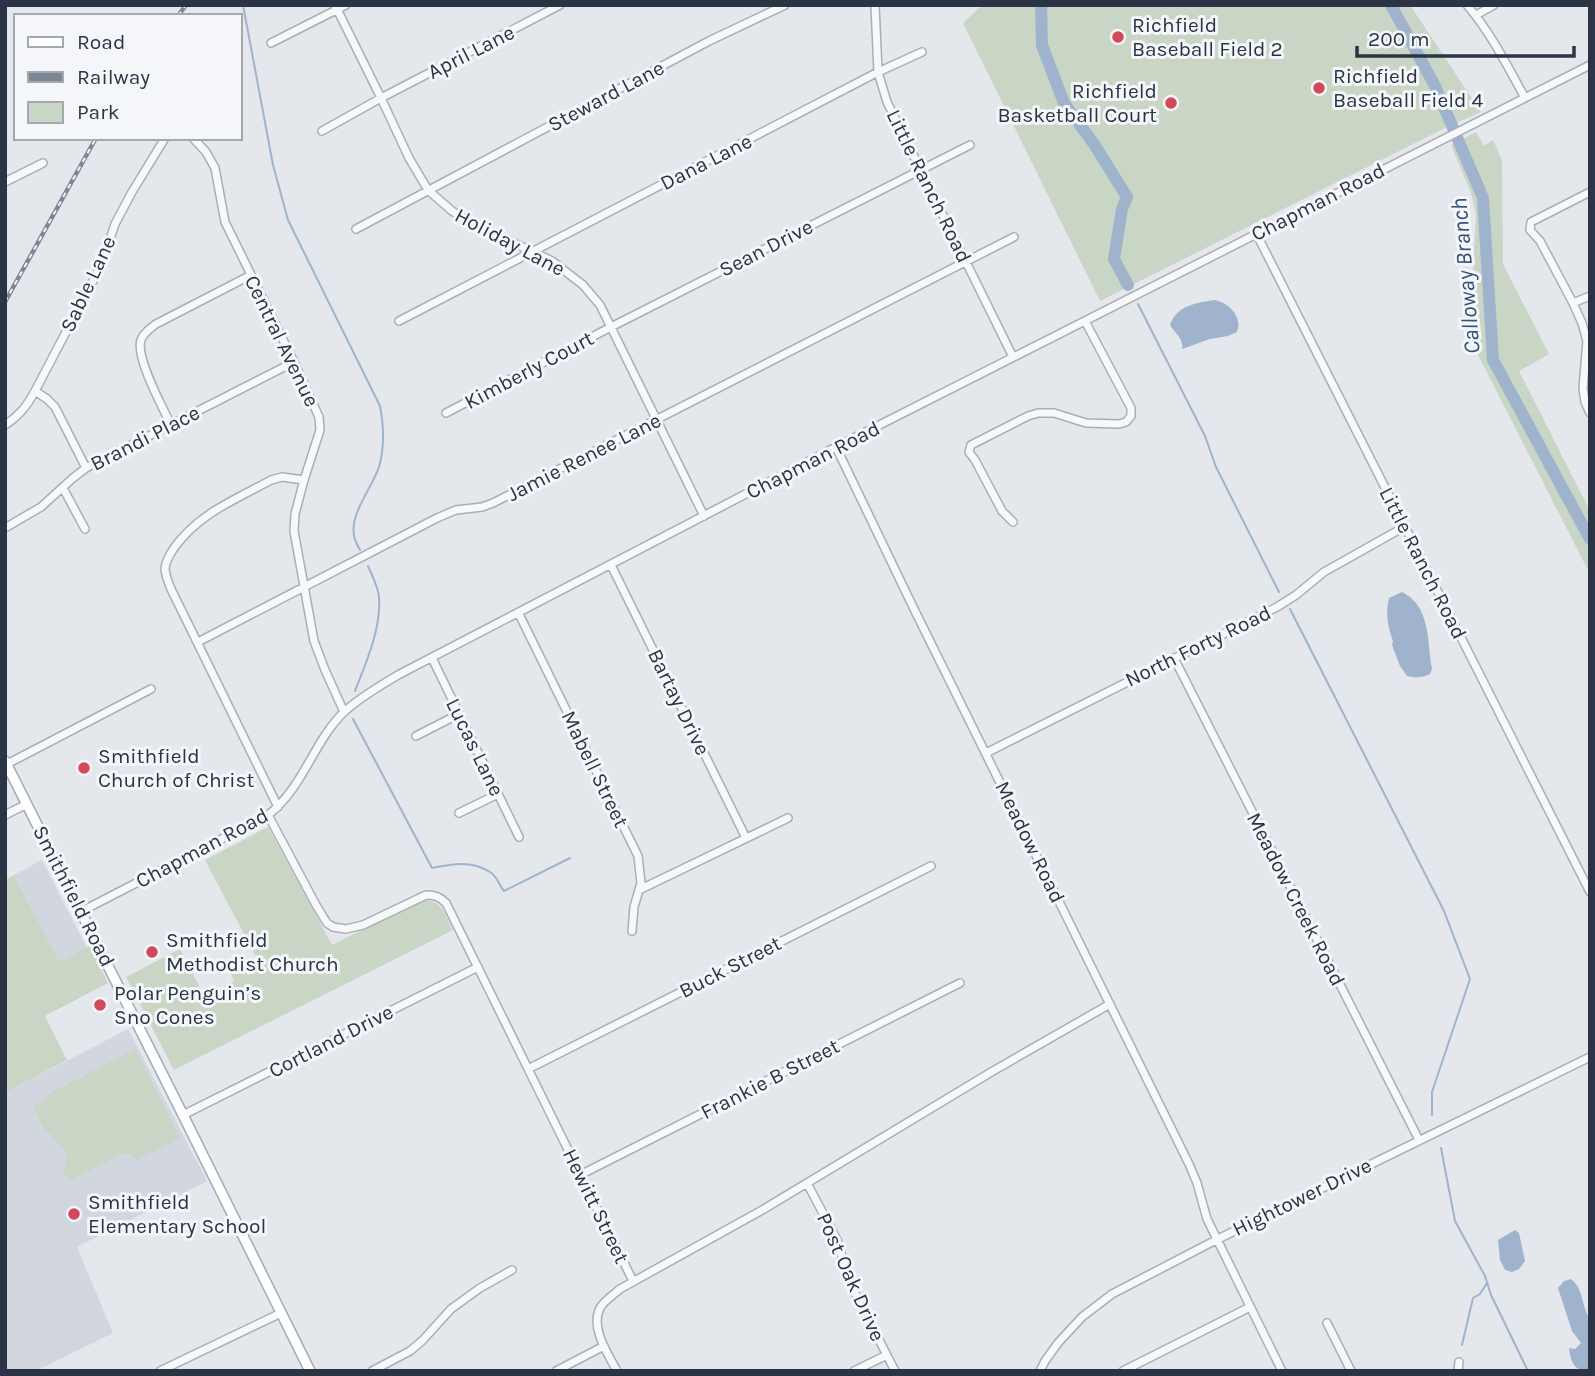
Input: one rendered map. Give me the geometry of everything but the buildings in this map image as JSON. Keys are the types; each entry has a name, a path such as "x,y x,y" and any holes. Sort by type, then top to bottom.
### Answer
{"main road":[{"name":"Smithfield Road","path":"6,763 310,1371"}],"street":[{"path":"271,43 346,5"},
{"name":"Steward Lane","path":"356,229 709,41 785,5"},
{"name":"Little Ranch Road","path":"874,5 878,72 887,102 1013,358"},
{"path":"1467,5 1476,15 1525,98"},
{"path":"1476,15 1494,5"},
{"name":"April Lane","path":"322,131 560,6"},
{"name":"Holiday Lane","path":"336,8 409,158 428,190 461,217 552,261 583,285 600,305 704,516"},
{"name":"Dana Lane","path":"399,321 878,72 922,52"},
{"name":"Chapman Road","path":"82,911 268,815 293,789 344,712 382,685 836,447 1590,65"},
{"name":"Sable Lane","path":"5,425 26,407 35,391 96,273 115,224 164,140"},
{"name":"Central Avenue","path":"195,140 215,168 225,222 320,417 320,430 295,514 294,531 314,640 324,670 344,712"},
{"name":"Sean Drive","path":"611,327 970,145"},
{"path":"5,182 43,163"},
{"path":"1590,192 1531,222 1530,230 1540,241 1582,323 1587,341 1585,402 1590,413"},
{"name":"Little Ranch Road","path":"1256,233 1590,892"},
{"name":"Jamie Renee Lane","path":"198,642 437,518 456,510 493,503 1014,237"},
{"path":"171,425 142,361 141,340 156,324 251,275"},
{"path":"1573,303 1590,296"},
{"path":"1013,522 1002,511 969,452 971,445 1028,415 1038,413 1054,413 1086,423 1119,424 1126,422 1131,416 1130,408 1086,321"},
{"name":"Kimberly Court","path":"446,413 611,327"},
{"name":"Brandi Place","path":"5,528 41,507 86,468 294,362"},
{"path":"35,391 55,407 86,468"},
{"name":"Meadow Road","path":"836,447 1189,1164 1206,1219 1216,1240"},
{"path":"278,807 167,580 165,567 168,557 193,526 209,513 271,480 282,477 304,480"},
{"path":"62,488 85,528"},
{"name":"North Forty Road","path":"986,753 1277,607 1324,572 1404,527"},
{"name":"Bartay Drive","path":"611,565 746,838"},
{"name":"Mabell Street","path":"519,614 638,856 642,883 634,907 632,932"},
{"name":"Lucas Lane","path":"432,658 519,837"},
{"name":"Meadow Creek Road","path":"1174,658 1419,1140"},
{"path":"6,763 151,689"},
{"path":"415,736 459,714"},
{"path":"459,813 498,794"},
{"path":"5,815 27,804"},
{"name":"Hewitt Street","path":"268,815 327,923 333,927 353,928 363,925 426,895 433,895 446,903 633,1281 807,1183 1110,1004"},
{"path":"639,890 788,818"},
{"name":"Buck Street","path":"528,1069 931,866"},
{"name":"Cortland Drive","path":"183,1115 478,967"},
{"name":"Frankie B Street","path":"580,1175 960,982"},
{"name":"Hightower Drive","path":"1040,1371 1058,1343 1095,1306 1129,1285 1590,1057"},
{"name":"Post Oak Drive","path":"807,1183 837,1241 851,1285 895,1371"},
{"path":"1216,1240 1282,1371"},
{"path":"372,1371 410,1351 451,1310 480,1288 512,1270"},
{"path":"617,1371 597,1326 598,1315 600,1308 633,1281"},
{"path":"1124,1371 1250,1307"},
{"path":"160,1371 281,1313"},
{"path":"1327,1323 1351,1371"},
{"path":"556,1371 604,1346"},
{"path":"854,1371 887,1354"}],"shaded area":[{"path":"42,860 87,948 59,963 14,875"},
{"name":"Smithfield Elementary School","path":"128,1029 207,1181 77,1247 113,1333 36,1371 5,1371 5,1093"}],"green space":[{"path":"982,5 1410,5 1481,112 1100,301 963,23"},
{"path":"1476,132 1484,146 1493,140 1502,160 1503,264 1549,354 1519,371 1590,511 1590,574 1478,355 1472,290 1476,215 1471,193 1451,145"},
{"path":"268,827 332,945 420,901 438,904 453,930 174,1070 126,977 180,949 205,997 234,981 231,974 244,967 248,975 262,968 205,860"},
{"path":"14,875 59,962 90,946 108,983 45,1016 67,1060 5,1093 5,880"},
{"path":"135,1049 180,1138 137,1160 132,1154 125,1153 69,1181 63,1171 66,1154 51,1134 63,1127 57,1117 62,1127 47,1134 33,1107 48,1099 47,1095"}],"water":[{"path":"1215,300 1234,312 1238,321 1237,332 1182,349 1180,339 1170,325 1173,318 1188,306"},
{"path":"1402,592 1418,606 1426,626 1432,669 1430,674 1424,676 1407,676 1392,645 1388,620 1389,598"},
{"path":"1515,1230 1519,1233 1525,1261 1519,1269 1512,1272 1505,1270 1500,1260 1498,1240"},
{"path":"1571,1279 1578,1288 1590,1319 1590,1371 1577,1368 1570,1353 1569,1348 1575,1349 1581,1343 1572,1331 1558,1288 1564,1281"}],"waterway":[{"path":"243,5 273,165 288,220 380,406 383,436 381,459 355,518 355,539 360,550"},
{"path":"1041,5 1042,45 1064,103 1127,197 1122,209 1114,259 1128,285"},
{"name":"Calloway Branch","path":"1391,5 1435,86 1483,198 1493,360 1590,539"},
{"path":"1138,304 1205,436 1216,467 1279,592"},
{"path":"355,691 378,622 378,590 368,566"},
{"path":"1290,609 1444,911 1470,979 1432,1092 1432,1115"},
{"path":"353,719 432,868 454,864 483,868 496,878 504,891 570,858"},
{"path":"1441,1148 1455,1221 1485,1276 1491,1295 1528,1371"},
{"path":"1462,1345 1473,1298 1480,1294 1487,1283"}],"railway":[{"path":"179,14 186,5"},
{"path":"5,302 95,140"}],"place":[{"name":"Richfield Baseball Field 2","path":"1118,37"},
{"name":"Richfield Baseball Field 4","path":"1319,88"},
{"name":"Richfield Basketball Court","path":"1171,103"},
{"name":"Smithfield Church of Christ","path":"84,768"},
{"name":"Smithfield Methodist Church","path":"152,952"},
{"name":"Polar Penguin’s Sno Cones","path":"100,1005"},
{"name":"Smithfield Elementary School","path":"74,1214"}]}
